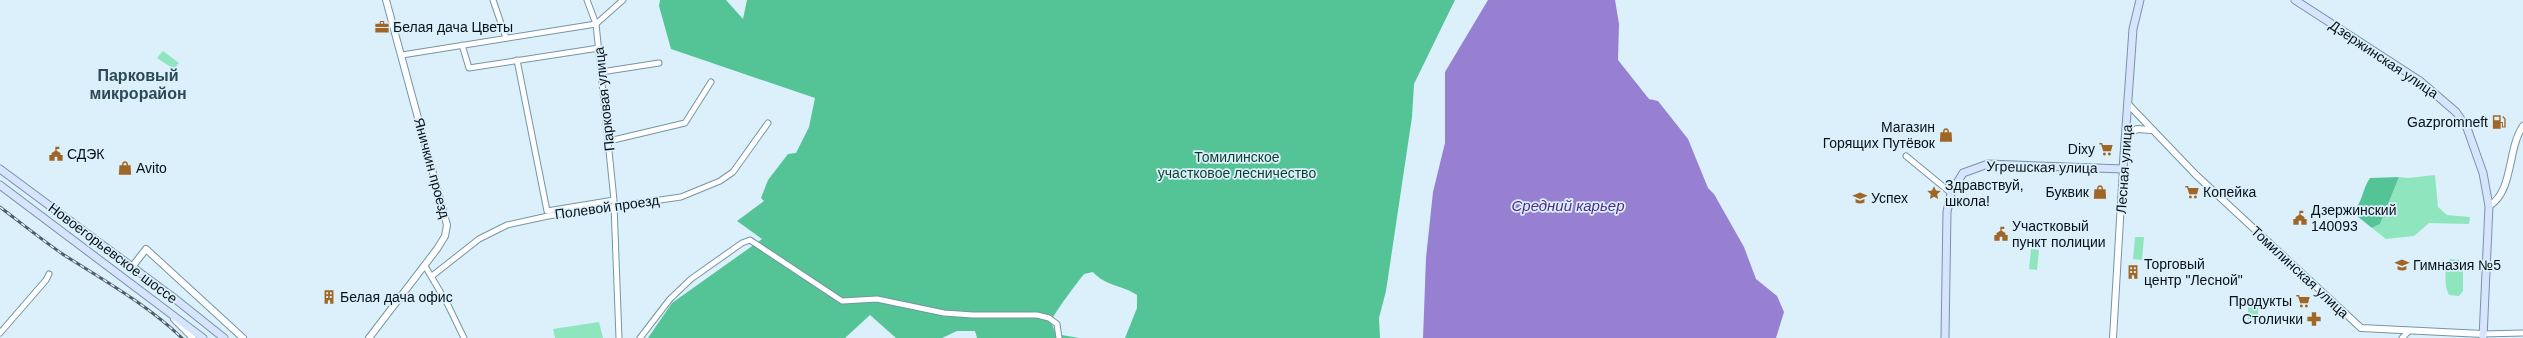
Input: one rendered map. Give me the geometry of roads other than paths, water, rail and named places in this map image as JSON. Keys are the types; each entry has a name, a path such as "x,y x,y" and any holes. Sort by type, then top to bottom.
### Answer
{"main road":[{"name":"Лесная улица","path":"2123,169 2133,30 2140,0"},
{"name":"Дзержинская улица","path":"2295,0 2420,81 2456,112 2475,146 2483,173 2489,206 2483,336"},
{"name":"Угрешская улица","path":"1945,338 1947,212 1950,193 1963,173 1988,164 2123,169"},
{"name":"Новоегорьевское шоссе","path":"0,169 132,267 224,338"},
{"name":"Новоегорьевское шоссе","path":"0,185 150,296 203,338"}],"street":[{"name":"Яничкин проезд","path":"369,338 445,236 447,221 386,0"},
{"path":"493,0 506,38"},
{"name":"Парковая улица","path":"587,0 596,24 609,141 614,203 619,338"},
{"path":"402,55 596,24 623,0"},
{"path":"462,45 469,68 599,48"},
{"path":"517,60 547,211 614,203"},
{"path":"601,72 658,63"},
{"path":"609,141 685,123 711,82"},
{"name":"Томилинская улица","path":"2128,104 2151,130 2356,325 2368,330 2483,336"},
{"name":"Полевой проезд","path":"432,276 479,239 507,225 614,203 690,195 728,176 768,123"},
{"path":"2489,206 2496,202 2503,189 2516,140 2523,126"},
{"path":"2126,135 2137,130 2151,130"},
{"path":"1906,156 1950,193"},
{"name":"Лесная улица","path":"2113,338 2123,169"},
{"path":"640,338 670,299 691,280 742,243 750,240 842,301 877,299 944,313 973,316 1037,315 1049,318 1056,324 1059,338"},
{"path":"132,267 146,250 242,338"},
{"path":"424,266 432,276 464,338"},
{"path":"0,333 46,280 49,274"},
{"path":"150,296 194,338"},
{"path":"2402,338 2408,332"},
{"path":"2483,336 2523,333"}],"water":[{"name":"Средний карьер","path":"1488,0 1615,0 1619,24 1618,60 1649,99 1658,101 1688,139 1708,188 1714,194 1744,247 1756,279 1777,296 1784,312 1776,338 1423,338 1426,258 1433,192 1445,143 1445,72"}],"railway":[{"path":"0,207 64,255 154,314 182,338"}],"place":[{"name":"Белая дача Цветы","path":"382,27"},
{"name":"Gazpromneft","path":"2499,122"},
{"name":"Магазин Горящих Путёвок","path":"1946,135"},
{"name":"Dixy","path":"2106,149"},
{"name":"СДЭК","path":"56,154"},
{"name":"Avito","path":"125,168"},
{"name":"Буквик","path":"2100,192"},
{"name":"Копейка","path":"2192,192"},
{"name":"Здравствуй, школа!","path":"1934,193"},
{"name":"Успех","path":"1860,198"},
{"name":"Дзержинский 140093","path":"2300,218"},
{"name":"Участковый пункт полиции","path":"2001,234"},
{"name":"Гимназия №5","path":"2402,265"},
{"name":"Торговый центр \"Лесной\"","path":"2133,272"},
{"name":"Белая дача офис","path":"329,297"},
{"name":"Продукты","path":"2303,301"},
{"name":"Столички","path":"2314,319"}],"district":[{"name":"Парковый микрорайон","path":"138,84"}],"park label":[{"name":"Томилинское участковое лесничество","path":"1237,166"}]}
